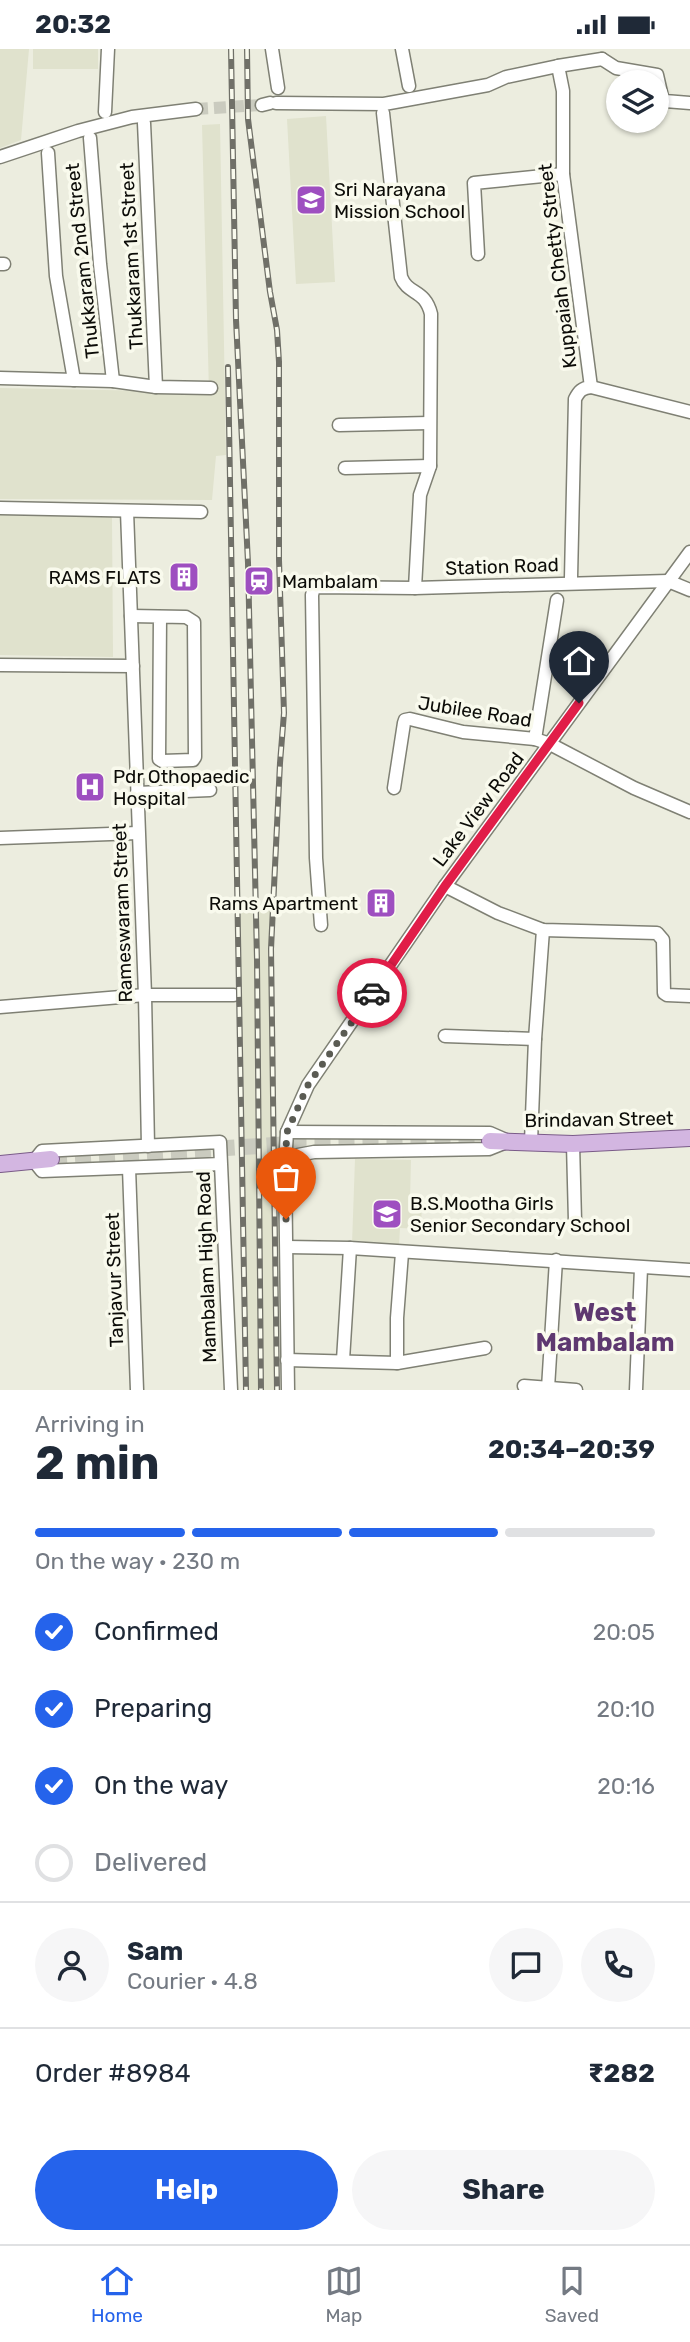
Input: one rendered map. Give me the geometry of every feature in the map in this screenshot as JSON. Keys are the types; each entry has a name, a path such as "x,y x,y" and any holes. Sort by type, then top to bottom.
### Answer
{"main road":[{"name":"Brindavan Street","path":"490,1141 573,1144 690,1138"},
{"path":"0,1164 51,1159"}],"street":[{"path":"105,111 108,49"},
{"path":"272,49 278,88"},
{"path":"402,49 409,86"},
{"path":"269,104 384,108 488,85 506,77 602,54 616,68 653,73 659,80 665,101 690,103"},
{"name":"Kuppaiah Chetty Street","path":"558,66 563,91 564,174 591,387 578,392 575,399 571,579"},
{"path":"384,108 401,278 403,283 424,297 431,314 430,466 421,495 415,588"},
{"path":"0,157 78,131 132,117 196,109"},
{"name":"Thukkaram 1st Street","path":"144,124 156,387"},
{"name":"Thukkaram 2nd Street","path":"90,138 113,381"},
{"path":"48,153 57,276 74,380"},
{"path":"478,254 474,183 564,174"},
{"path":"0,378 113,381 156,387 211,388"},
{"path":"591,387 690,412"},
{"path":"339,425 429,423"},
{"path":"345,468 430,466"},
{"path":"0,508 201,512"},
{"name":"Rameswaram Street","path":"127,511 148,1146"},
{"name":"Lake View Road","path":"287,1132 308,1085 445,886 690,552"},
{"name":"Station Road","path":"321,925 316,858 314,587 415,588 668,581 690,590"},
{"path":"535,739 557,600"},
{"path":"131,616 190,618 195,625 195,757 192,760 159,759 160,617"},
{"path":"0,665 133,666"},
{"name":"Jubilee Road","path":"394,788 405,720 463,732 535,739 550,744 634,788 690,812"},
{"path":"137,793 210,790"},
{"path":"0,838 138,833"},
{"path":"445,886 498,913 543,930 660,935 663,940 664,993 690,996"},
{"path":"531,1142 543,930"},
{"path":"0,1007 145,996 234,995"},
{"path":"446,1036 535,1039"},
{"path":"288,1390 285,1164 287,1132 490,1133 508,1140"},
{"path":"285,1164 298,1155 314,1151 489,1149 508,1140"},
{"name":"Mambalam High Road","path":"148,1146 220,1142 231,1390"},
{"path":"573,1144 575,1221"},
{"path":"148,1146 42,1151 34,1161 42,1171 222,1164"},
{"name":"Tanjavur Street","path":"129,1168 137,1390"},
{"path":"287,1247 349,1248 690,1270"},
{"path":"342,1360 349,1248"},
{"path":"397,1363 402,1253"},
{"path":"548,1388 556,1261"},
{"path":"636,1390 641,1268"},
{"path":"287,1360 397,1363 485,1348"},
{"path":"524,1386 576,1390"}],"shaded area":[{"path":"0,49 29,49 21,140 0,148"},
{"path":"33,49 98,49 98,69 33,69"},
{"name":"Sri Narayana Mission School","path":"326,116 335,282 296,284 287,119"},
{"path":"220,124 226,455 216,456 212,500 0,499 0,388 209,392 202,125"},
{"path":"0,513 112,516 113,657 0,655"},
{"path":"237,906 270,908 278,1390 244,1390 244,1161"},
{"name":"B.S.Mootha Girls Senior Secondary School","path":"355,1159 411,1160 410,1200 422,1200 421,1229 400,1228 399,1246 352,1244"}],"tunnel":[{"path":"196,109 262,105"},
{"path":"51,1159 292,1144 490,1141"}],"railway":[{"path":"231,49 236,320 248,563 257,960 261,1390"},
{"path":"247,49 248,119 279,362 279,560 284,713 271,949 277,1390"},
{"path":"228,367 246,1390"}],"way so far":[{"path":"286,1219 287,1132 308,1085 372,993"}],"place":[{"name":"Sri Narayana Mission School","path":"311,200"},
{"name":"RAMS FLATS","path":"184,577"},
{"name":"Mambalam","path":"259,581"},
{"name":"Pdr Othopaedic Hospital","path":"90,787"},
{"name":"Rams Apartment","path":"381,903"},
{"name":"B.S.Mootha Girls Senior Secondary School","path":"387,1214"}],"district":[{"name":"West Mambalam","path":"605,1326"}],"route":[{"path":"372,993 445,886 579,703"}]}
